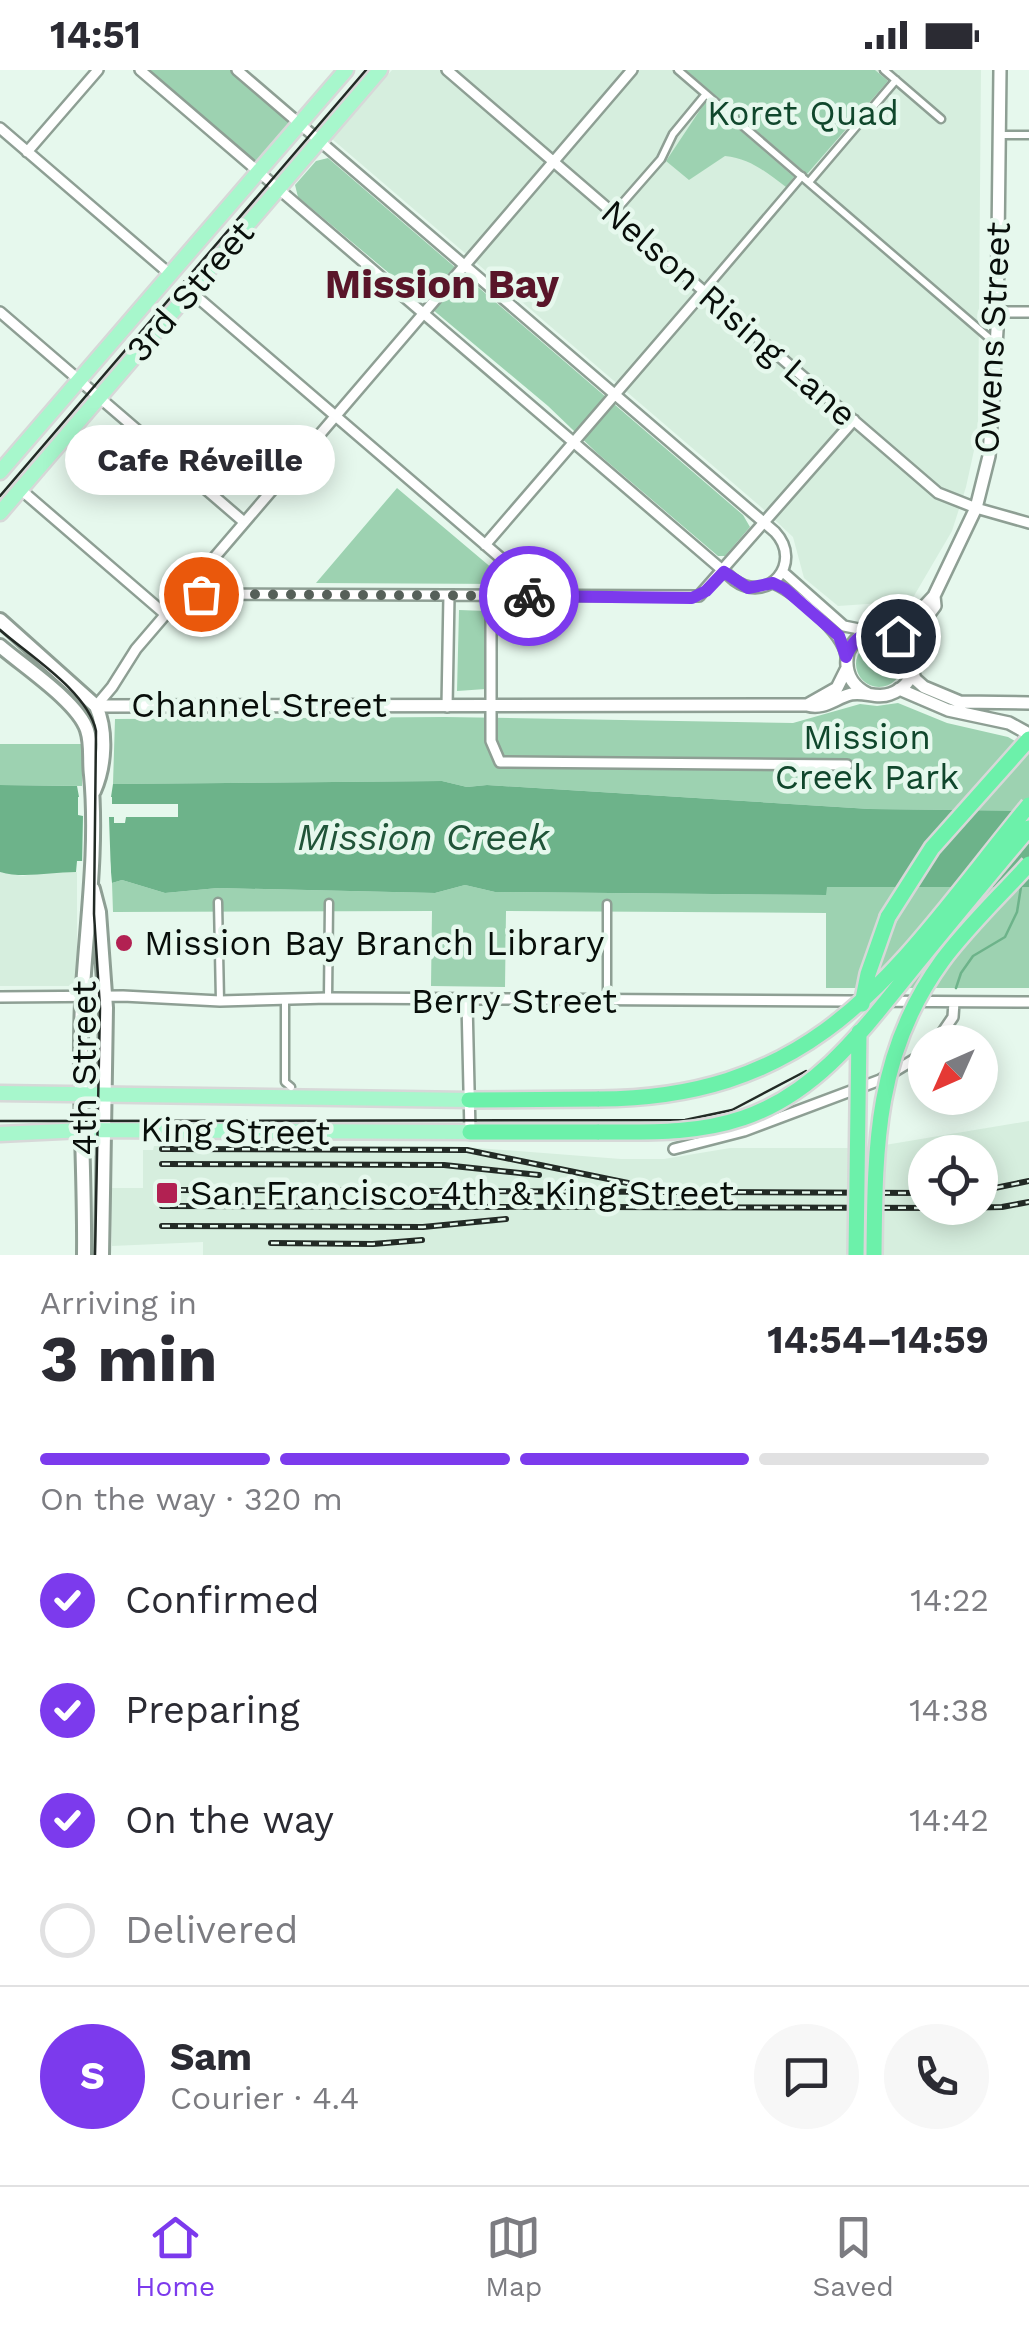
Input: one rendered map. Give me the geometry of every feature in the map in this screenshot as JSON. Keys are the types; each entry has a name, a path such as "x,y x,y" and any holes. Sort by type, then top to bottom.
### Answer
{"highway":[{"path":"856,1255 858,1038 876,946 916,868 1029,736"},
{"path":"469,1100 676,1094 732,1080 786,1056 835,1026 885,979 1029,805"},
{"path":"470,1132 683,1131 714,1126 773,1106 831,1065 1029,828"},
{"path":"874,1255 877,1129 886,1079 904,1027 941,962 1029,864"}],"main road":[{"name":"3rd Street","path":"0,472 346,70"},
{"name":"3rd Street","path":"0,513 380,70"},
{"name":"Channel Street","path":"0,620 96,706"},
{"name":"Channel Street","path":"0,646 81,715"},
{"path":"81,715 96,706"},
{"name":"4th Street","path":"93,795 101,774 102,756 102,720 96,706"},
{"name":"4th Street","path":"81,715 90,740 93,795 80,1094 84,1255"},
{"name":"4th Street","path":"92,878 99,912 105,997 102,1255"},
{"name":"King Street","path":"0,1094 469,1100"},
{"name":"King Street","path":"0,1134 83,1130 470,1132"}],"street":[{"path":"28,152 98,70"},
{"path":"140,70 724,572 748,588 773,583 783,572 787,556 784,543 765,524 237,70"},
{"name":"Nelson Rising Lane","path":"447,70 938,493 1029,523"},
{"path":"96,706 164,614 632,70"},
{"path":"678,70 997,344"},
{"path":"884,70 941,119"},
{"name":"Owens Street","path":"910,652 910,639 935,606 934,596 976,508 993,425 1000,70"},
{"path":"485,545 704,291 896,80"},
{"path":"619,207 662,160 673,134 706,94"},
{"path":"0,128 171,276"},
{"path":"998,135 1029,135"},
{"path":"190,292 531,584 533,596"},
{"path":"0,312 244,522"},
{"path":"997,312 1029,312"},
{"path":"190,585 201,594 692,598 706,591 724,572 854,420"},
{"path":"20,489 164,614"},
{"path":"783,572 844,626 892,633 903,641 910,652 915,678 924,687 960,702 1029,703"},
{"path":"773,583 839,636 856,687 868,694 888,695 899,689 912,668"},
{"path":"447,706 448,595"},
{"path":"491,596 490,741 497,759 509,764 847,765"},
{"name":"Owens Street","path":"892,633 911,621 934,596"},
{"path":"807,705 836,688 853,642 871,631"},
{"path":"899,689 948,710 1008,724 1029,736"},
{"name":"Channel Street","path":"96,706 816,708 854,694 868,694"},
{"path":"218,902 220,1001"},
{"path":"328,998 329,903"},
{"path":"606,904 607,1002"},
{"name":"Berry Street","path":"0,997 1029,1002"},
{"path":"285,1000 285,1082 292,1086"},
{"path":"467,1002 470,1132"},
{"path":"948,1025 953,1018 954,1002"},
{"path":"674,1150 744,1132 880,1080 908,1065"}],"shaded area":[{"path":"392,70 981,70 978,432 952,531 911,601 838,606 804,578 793,537 761,507 332,139"},
{"path":"0,872 23,876 77,872 77,986 0,986"},
{"path":"1029,1121 1029,1255 203,1255 203,1242 112,1246 111,1188 143,1188 143,1150 153,1150 154,1146 451,1146 621,1159 664,1159 730,1148 867,1148 908,1141 908,1225 998,1225 998,1135 945,1135"}],"green space":[{"path":"148,70 230,70 293,124 258,165"},
{"name":"Koret Quad","path":"686,70 875,70 888,81 807,174"},
{"path":"706,101 794,177 786,187 758,167 725,156 689,180 666,161"},
{"path":"328,158 743,515 750,527 725,556 718,556 548,406 298,197 295,185 316,161"},
{"path":"397,488 506,580 504,584 316,583"},
{"path":"459,610 487,611 486,689 457,691"},
{"path":"879,641 895,648 902,664 895,680 879,687 863,680 856,664 863,648"},
{"name":"Mission Creek Park","path":"898,703 947,723 1008,737 1029,749 1029,811 870,809 487,785 467,787 442,781 113,784 115,719 445,717 793,723 860,704"},
{"path":"0,744 82,744 82,786 0,785"},
{"name":"Mission Creek Park","path":"122,880 165,893 218,888 435,893 465,885 495,892 825,895 826,887 1029,887 1029,988 826,988 826,913 506,911 505,987 431,986 432,911 113,912 112,883"}],"water":[{"name":"Mission Creek","path":"442,781 467,787 487,785 870,809 1029,811 1029,887 827,887 826,895 495,892 465,885 435,893 218,888 165,893 122,880 112,883 110,861 77,861 76,872 0,872 0,785 77,786 79,797 111,797 113,784"}],"pier":[{"path":"78,797 112,797 112,804 178,804 178,817 126,817 125,823 114,823 114,817 109,817 111,875 106,875 106,866 82,866 83,816 78,815"}],"waterway":[{"path":"956,988 973,956 1005,937 1017,912 1021,887"}],"tram line":[{"path":"0,496 366,70"},
{"path":"0,630 70,689 82,702 96,731 94,914 100,1008 95,1255"},
{"path":"0,1121 685,1120 732,1110 806,1071"}],"railway":[{"path":"162,1149 467,1150 628,1183"},
{"path":"162,1164 444,1165 539,1175"},
{"path":"998,1187 1029,1181"},
{"path":"162,1190 908,1193"},
{"path":"162,1206 956,1208 1029,1202"},
{"path":"162,1226 423,1227 506,1219"},
{"path":"271,1243 373,1244 422,1240"}],"way so far":[{"path":"201,594 529,596"}],"place":[{"name":"Cafe Réveille","path":"201,594"},
{"name":"Mission Bay Branch Library","path":"124,943"},
{"name":"San Francisco 4th & King Street","path":"167,1193"}],"district":[{"name":"Mission Bay","path":"442,284"}],"route":[{"path":"529,596 692,598 700,596 724,572 748,588 778,584 839,636 846,657 861,635 882,630 898,636"}]}
